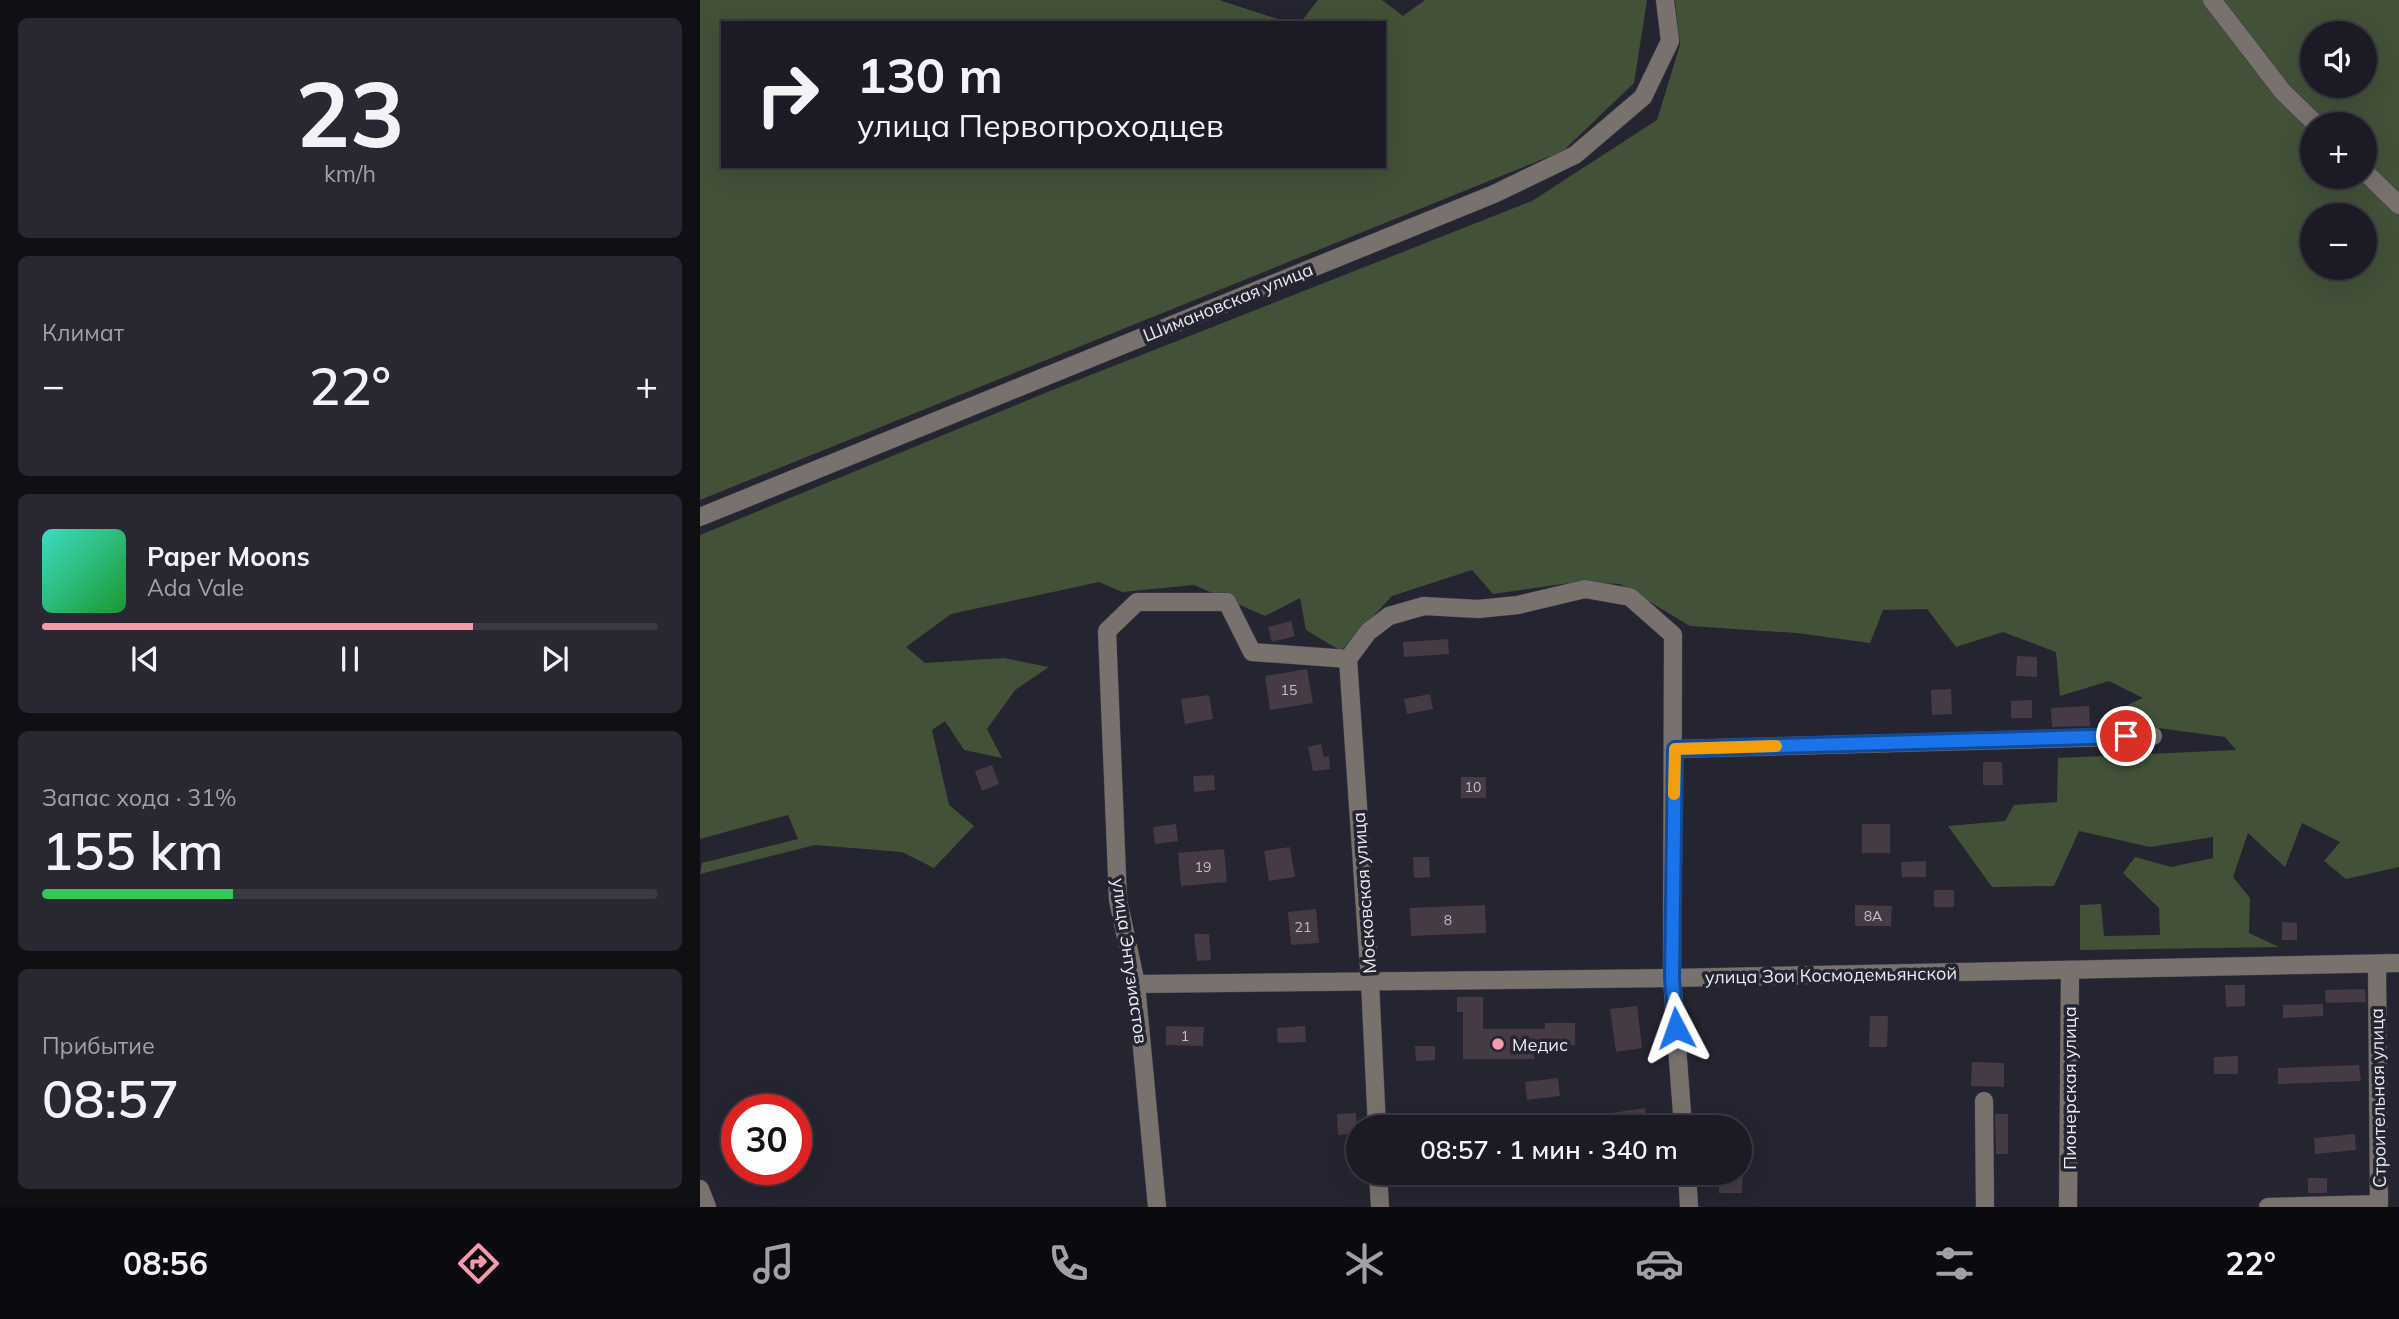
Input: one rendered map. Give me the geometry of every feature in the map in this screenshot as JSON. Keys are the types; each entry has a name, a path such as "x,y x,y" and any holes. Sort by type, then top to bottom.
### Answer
{"street":[{"name":"Шимановская улица","path":"700,517 1494,194 1575,155 1643,97 1670,41 1665,0"},
{"path":"2217,3 2283,92 2304,112"},
{"path":"2377,184 2399,205"},
{"path":"1348,659 1368,632 1389,616 1424,606 1478,609 1518,606 1585,589 1630,597 1673,635 1675,749 1672,978 1682,1115"},
{"name":"улица Энтузиастов","path":"1157,1207 1136,984 1118,900 1107,631 1138,602 1227,602 1252,652 1348,659"},
{"name":"Московская улица","path":"1348,659 1376,1115"},
{"path":"1675,749 2153,736"},
{"name":"улица Зои Космодемьянской","path":"1136,984 1672,978 2399,963"},
{"name":"Строительная улица","path":"2268,1207 2379,1205 2377,964"},
{"name":"Пионерская улица","path":"2068,1207 2070,970"},
{"path":"1984,1101 1985,1207"},
{"path":"1379,1185 1380,1207"},
{"path":"1688,1185 1689,1207"}],"green space":[{"path":"700,0 1219,0 1284,21 721,21 721,168 1386,168 1386,21 1302,21 1318,0 1382,0 1403,16 1425,0 1647,0 1634,83 1563,151 700,500"},
{"path":"1675,0 2399,0 2399,867 2346,879 2324,861 2340,842 2302,823 2285,867 2248,833 2233,877 2250,898 2249,933 2279,947 2080,950 2080,905 2101,904 2104,936 2160,935 2159,908 2123,873 2135,857 2171,867 2213,858 2213,837 2150,847 2079,831 2054,886 1992,887 1948,826 2005,821 2014,805 2057,802 2058,758 2236,750 2225,737 2128,724 2121,708 2143,698 2109,681 2060,696 2056,652 2003,632 1956,647 1927,609 1883,610 1870,643 1797,633 1690,626 1620,584 1577,582 1493,594 1472,570 1392,596 1341,651 1306,630 1300,598 1265,616 1194,585 1122,592 1099,582 951,614 906,647 925,663 1004,658 1049,667 1015,690 987,729 1002,758 964,750 945,721 932,730 949,805 974,826 934,868 902,852 815,845 700,874 702,863 798,839 788,815 700,839 700,535 1050,391 1532,201 1657,120 1680,45"}],"building":[{"path":"1291,621 1295,636 1272,642 1268,627"},
{"path":"1448,639 1449,654 1404,657 1403,642"},
{"path":"2017,656 2037,657 2037,677 2016,676"},
{"path":"1307,669 1313,703 1270,710 1265,676"},
{"path":"1951,689 1952,714 1932,715 1931,690"},
{"path":"1430,694 1433,709 1407,714 1404,699"},
{"path":"1209,695 1213,719 1185,724 1181,699"},
{"path":"2032,700 2032,718 2011,718 2011,701"},
{"path":"2089,706 2090,726 2052,727 2051,708"},
{"path":"1321,744 1324,757 1329,756 1330,769 1313,771 1308,747"},
{"path":"1983,762 2002,762 2003,785 1983,785"},
{"path":"992,765 999,784 982,791 975,771"},
{"path":"1214,775 1215,790 1194,792 1193,776"},
{"path":"1461,777 1486,777 1486,798 1461,798"},
{"path":"1176,824 1178,841 1155,844 1153,827"},
{"path":"1862,824 1890,824 1890,853 1862,853"},
{"path":"1290,847 1295,877 1269,881 1264,851"},
{"path":"1224,849 1227,882 1181,886 1178,853"},
{"path":"1413,857 1429,857 1430,877 1414,878"},
{"path":"1926,861 1926,877 1902,877 1901,862"},
{"path":"1934,890 1954,890 1954,907 1934,907"},
{"path":"1485,905 1486,933 1411,936 1410,908"},
{"path":"1855,905 1892,906 1891,926 1855,926"},
{"path":"1316,909 1319,943 1291,945 1288,912"},
{"path":"2282,922 2297,923 2297,940 2282,940"},
{"path":"1194,934 1209,934 1211,960 1197,961"},
{"path":"2225,985 2245,985 2245,1006 2226,1007"},
{"path":"2365,989 2366,1002 2326,1003 2325,990"},
{"path":"1457,997 1483,997 1483,1029 1545,1029 1545,1023 1575,1023 1575,1045 1534,1046 1534,1059 1463,1059 1463,1012 1457,1012"},
{"path":"2323,1004 2323,1016 2283,1018 2283,1005"},
{"path":"1637,1006 1642,1048 1616,1052 1610,1009"},
{"path":"1870,1016 1888,1016 1887,1047 1869,1047"},
{"path":"1166,1026 1204,1027 1203,1046 1166,1045"},
{"path":"1305,1026 1306,1042 1278,1043 1277,1028"},
{"path":"1415,1046 1435,1046 1435,1060 1416,1061"},
{"path":"2238,1056 2238,1074 2214,1074 2214,1057"},
{"path":"1972,1062 2004,1063 2004,1087 1971,1086"},
{"path":"2359,1065 2361,1081 2278,1084 2278,1068"},
{"path":"1558,1078 1560,1096 1527,1100 1525,1082"},
{"path":"1645,1108 1646,1115 1605,1115"},
{"path":"1356,1113 1346,1115 1346,1134 1338,1135 1337,1114"},
{"path":"1995,1114 2008,1114 2008,1154 1996,1154"},
{"path":"2355,1134 2356,1150 2315,1154 2314,1138"},
{"path":"2308,1178 2327,1178 2327,1193 2308,1193"},
{"path":"1719,1185 1742,1185 1742,1193 1719,1193"}],"slow traffic":[{"path":"1674,794 1675,749 1776,746"}],"place":[{"name":"Медис","path":"1498,1044"}],"route":[{"path":"1676,1028 1672,978 1675,749 2126,736"}]}
